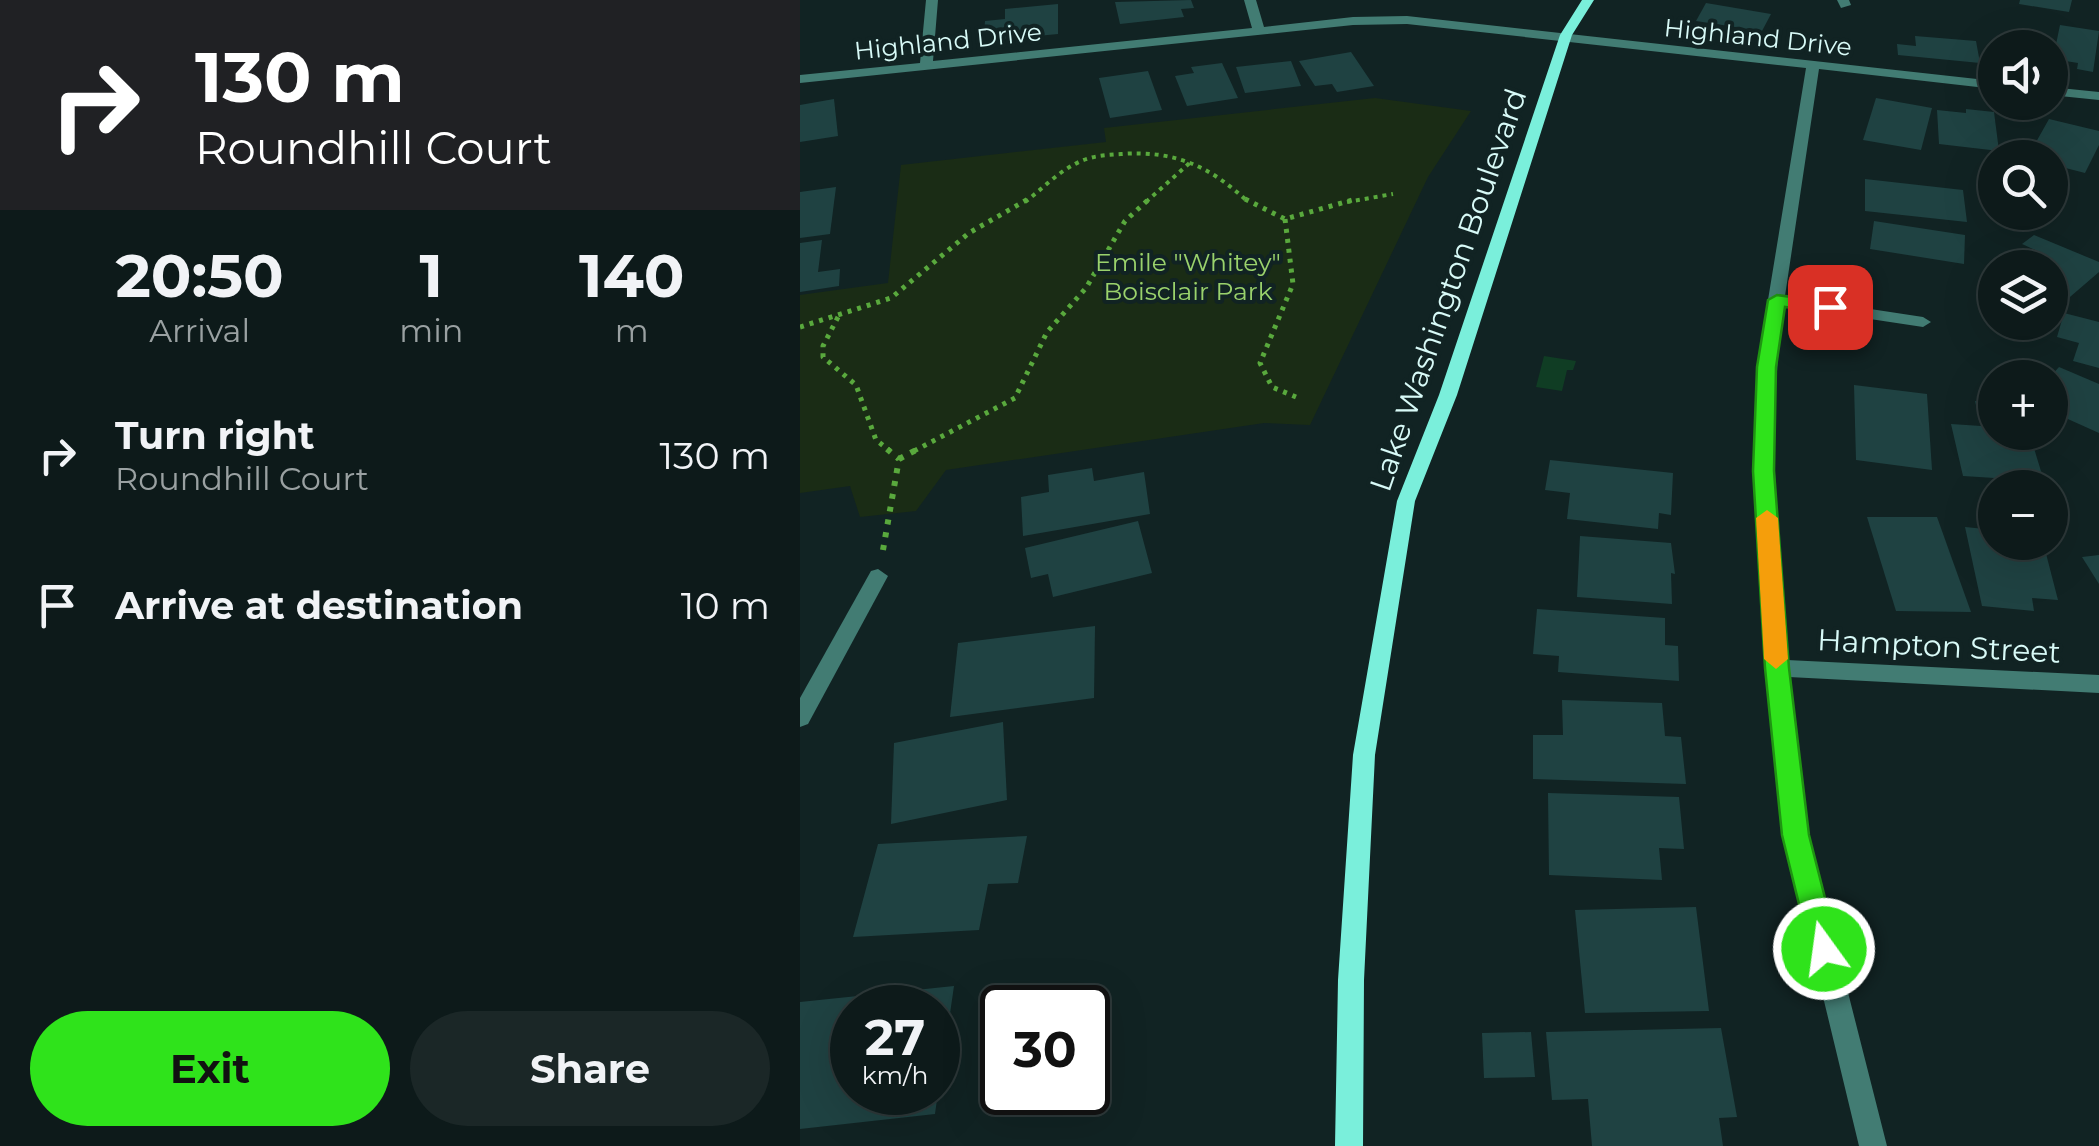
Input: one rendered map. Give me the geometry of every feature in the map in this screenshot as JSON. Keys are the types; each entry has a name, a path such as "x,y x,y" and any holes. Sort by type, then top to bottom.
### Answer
{"street":[{"path":"926,66 932,0"},
{"path":"1250,0 1259,31"},
{"name":"Lake Washington Boulevard","path":"1350,1146 1351,980 1364,754 1406,501 1454,378 1566,35 1588,0"},
{"name":"Highland Drive","path":"800,79 1259,31 1407,20 1978,83"},
{"path":"1813,66 1766,367 1764,471 1777,668 1796,835 1873,1146"},
{"path":"2068,93 2099,96"},
{"path":"1777,300 1924,322"},
{"path":"800,718 878,576"},
{"name":"Hampton Street","path":"1777,668 2099,684"}],"path":[{"path":"800,327 891,298 959,240 1027,201 1074,164 1123,152 1171,154 1192,160 1224,179 1249,203 1286,219 1364,196 1393,194"},
{"path":"900,459 1014,398 1047,332 1086,288 1125,222 1192,160"},
{"path":"1286,219 1294,284 1260,362 1272,387 1284,396 1296,397"},
{"path":"838,316 823,346 824,356 856,386 876,440 900,459"},
{"path":"878,576 900,459"}],"green space":[{"name":"Emile \"Whitey\" Boisclair Park","path":"1375,98 1471,111 1428,177 1310,425 1264,423 946,470 916,511 860,517 850,486 800,493 800,295 888,283 901,165 1106,142 1104,128"}],"shaded area":[{"path":"1544,356 1576,361 1573,370 1567,370 1562,391 1536,387"}],"building":[{"path":"1191,0 1194,8 1181,9 1184,17 1120,24 1115,2"},
{"path":"2020,0 2072,0 2069,12 2019,4"},
{"path":"1706,3 1771,14 1762,31 1696,21"},
{"path":"1058,4 1058,34 996,40 997,32 984,33 985,21 1005,19 1005,9"},
{"path":"2060,25 2099,31 2093,72 2077,69 2078,63 2068,61 2068,30 2059,30"},
{"path":"1915,36 1976,41 1978,63 1898,55 1897,44 1916,46"},
{"path":"1351,52 1374,86 1337,92 1332,84 1315,86 1299,61"},
{"path":"1291,61 1301,86 1245,93 1236,67"},
{"path":"1222,63 1238,98 1187,106 1175,76 1194,73 1191,67"},
{"path":"1148,71 1162,110 1110,118 1099,78"},
{"path":"1876,98 1932,108 1921,150 1863,140"},
{"path":"834,99 838,136 800,142 800,105"},
{"path":"1966,109 1978,110 1978,120 1995,120 1998,140 1978,140 1978,149 1939,144 1937,110 1966,113"},
{"path":"2048,120 2099,131 2099,145 2085,173 2068,169 2068,140 2037,140"},
{"path":"1865,179 1963,190 1967,222 1865,211"},
{"path":"836,187 830,234 800,238 800,192"},
{"path":"1874,221 1965,235 1964,264 1870,249"},
{"path":"2034,235 2099,262 2099,272 2068,299 2068,250 2035,250 2022,244"},
{"path":"822,240 818,272 840,269 839,286 800,292 800,243"},
{"path":"2068,314 2099,322 2099,368 2073,361 2079,343 2068,340"},
{"path":"2068,371 2099,384 2099,433 2068,419"},
{"path":"1854,385 1927,394 1932,470 1856,460"},
{"path":"1951,424 1978,426 1978,450 2035,450 2041,470 1978,470 1978,477 1963,476"},
{"path":"1550,460 1673,473 1671,515 1659,513 1658,529 1567,519 1570,493 1545,490"},
{"path":"1092,468 1094,481 1144,472 1150,514 1023,536 1021,497 1049,492 1048,475"},
{"path":"1867,517 1937,517 1971,612 1896,611"},
{"path":"1138,521 1152,573 1053,597 1048,574 1031,578 1025,548"},
{"path":"1965,527 1978,528 1978,560 2048,560 2058,600 2032,598 2034,611 1982,606"},
{"path":"1580,536 1671,543 1675,574 1671,573 1672,604 1577,597"},
{"path":"2099,555 2099,584 2082,557"},
{"path":"1537,609 1665,618 1665,645 1678,646 1679,681 1558,672 1559,656 1533,654"},
{"path":"1095,626 1094,698 950,717 958,643"},
{"path":"1562,700 1662,703 1665,736 1681,737 1686,784 1533,779 1533,735 1563,735"},
{"path":"1003,722 1007,800 891,824 894,743"},
{"path":"1548,793 1679,797 1684,849 1659,848 1662,880 1549,875"},
{"path":"1027,836 1018,883 988,884 979,930 853,937 878,844"},
{"path":"1696,907 1709,1011 1585,1013 1575,910"},
{"path":"830,999 830,1115 926,1115 800,1129 800,1002"},
{"path":"1721,1028 1737,1117 1719,1118 1723,1146 1592,1146 1588,1099 1552,1100 1546,1032"},
{"path":"1531,1032 1535,1077 1484,1078 1482,1033"}],"slow traffic":[{"path":"1767,518 1776,659"}],"route":[{"path":"1824,949 1796,835 1777,668 1764,471 1766,367 1777,300 1830,307"}]}
